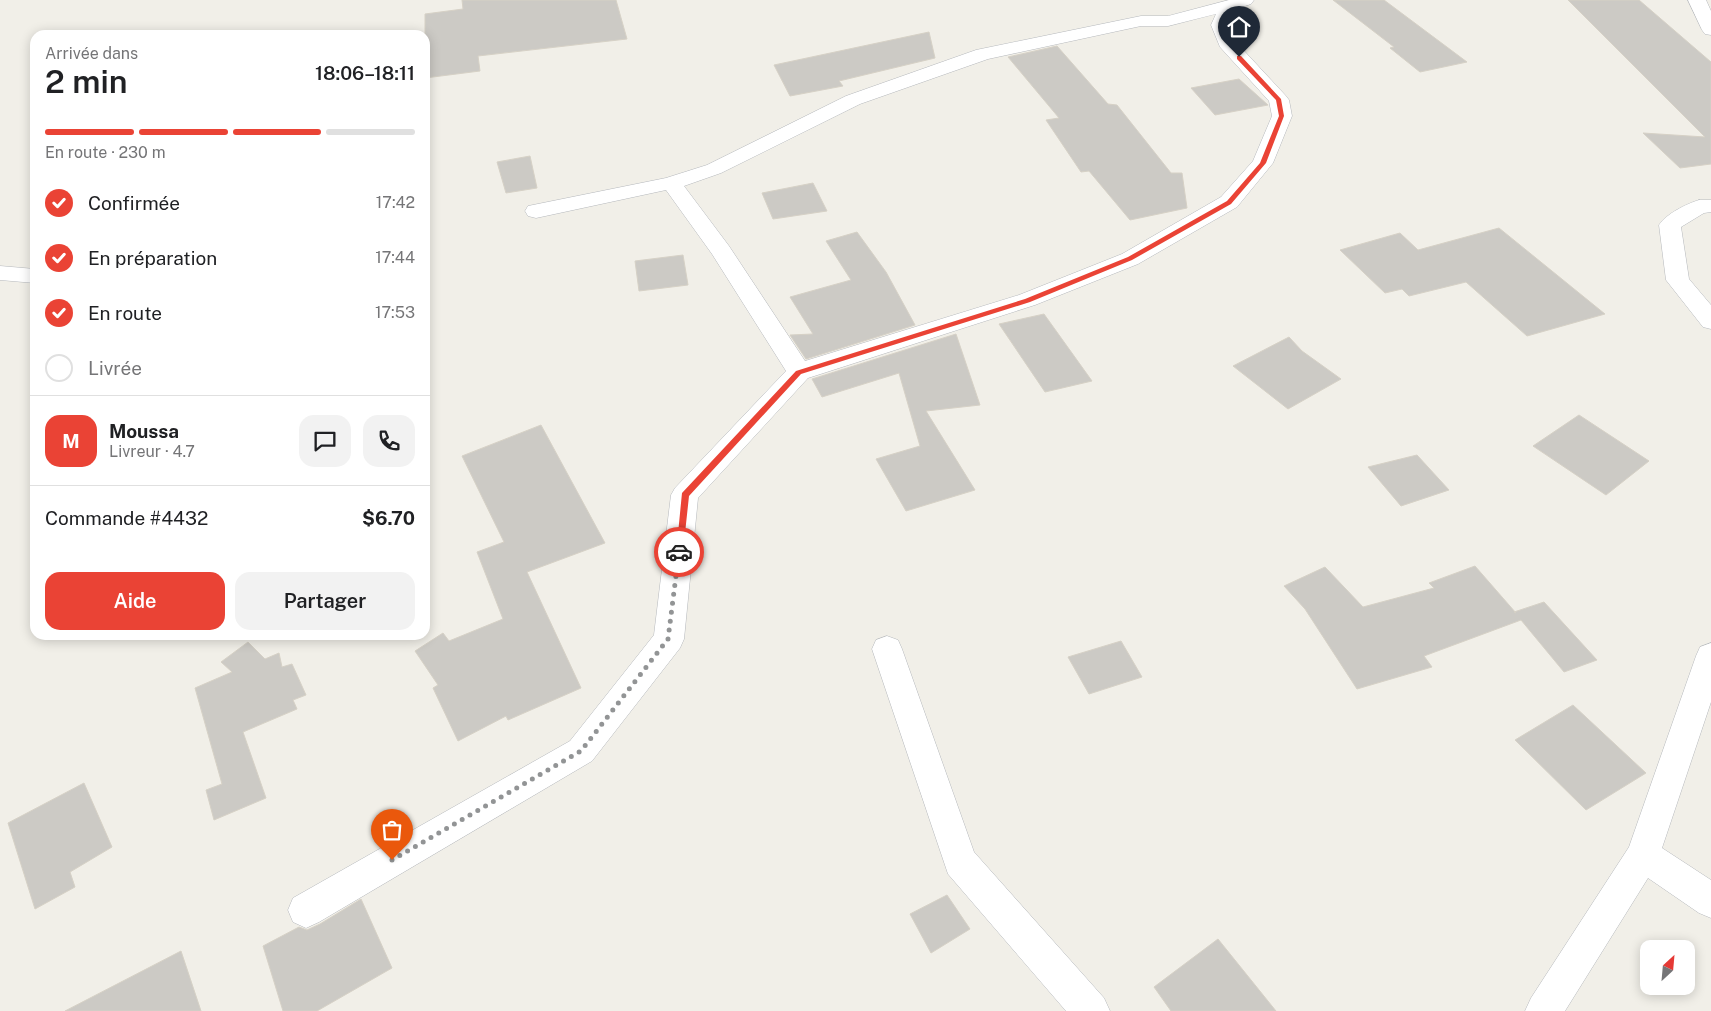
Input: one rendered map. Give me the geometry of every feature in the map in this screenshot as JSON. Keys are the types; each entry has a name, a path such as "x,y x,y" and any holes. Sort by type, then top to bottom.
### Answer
{"street":[{"path":"1697,0 1711,30"},
{"path":"536,211 671,183 714,169 853,100 983,54 1140,21 1168,20 1237,3"},
{"path":"306,910 581,751 668,639 685,495 799,372 1027,300 1130,259 1229,202 1263,163 1282,116 1279,100 1226,43 1220,25 1237,3"},
{"path":"671,183 721,251 799,372"},
{"path":"1711,206 1700,207 1670,225 1678,280 1711,321"},
{"path":"0,273 30,276"},
{"path":"887,649 960,862 1091,1011"},
{"path":"1544,1011 1642,855 1711,656"},
{"path":"1642,855 1711,901"}],"building":[{"path":"462,0 616,0 627,39 478,56 480,71 430,77 430,30 425,30 425,14 463,9"},
{"path":"1333,0 1384,0 1467,62 1420,72 1390,48 1394,47"},
{"path":"1568,0 1639,0 1711,62 1711,164 1680,168 1643,133 1705,137"},
{"path":"929,32 935,58 839,81 843,86 790,96 774,65"},
{"path":"1057,46 1108,104 1117,105 1171,173 1182,173 1187,208 1130,220 1089,171 1081,172 1046,120 1059,118 1008,57"},
{"path":"1239,79 1268,105 1215,115 1191,88"},
{"path":"530,156 537,188 506,193 497,162"},
{"path":"813,183 827,211 773,219 762,193"},
{"path":"1499,228 1605,314 1527,336 1466,282 1409,296 1402,289 1385,293 1340,250 1400,233 1418,250"},
{"path":"857,232 886,272 915,325 806,359 790,335 813,334 790,297 851,280 826,241"},
{"path":"683,255 688,285 639,291 635,261"},
{"path":"1044,314 1092,381 1045,392 999,324"},
{"path":"956,334 980,405 926,411 975,490 906,511 876,459 920,446 899,373 822,397 812,379"},
{"path":"1289,337 1302,351 1341,379 1288,409 1233,366"},
{"path":"1579,415 1649,461 1606,495 1533,446"},
{"path":"541,425 605,543 527,572 581,688 508,720 506,716 458,741 433,688 438,685 415,651 443,633 449,641 503,619 477,552 504,542 462,456"},
{"path":"1417,455 1449,490 1401,506 1368,467"},
{"path":"1475,566 1515,612 1544,602 1597,660 1564,672 1521,620 1424,656 1432,667 1357,689 1305,609 1284,586 1325,567 1363,607 1434,588 1429,583"},
{"path":"1121,641 1142,677 1089,694 1068,657"},
{"path":"248,642 265,659 279,653 282,667 292,664 306,695 293,700 297,709 243,732 266,798 214,820 206,790 222,784 195,688 232,672 221,662"},
{"path":"1573,705 1646,773 1586,810 1515,740"},
{"path":"84,783 112,847 70,872 75,887 35,909 8,823"},
{"path":"947,895 970,929 931,953 910,914"},
{"path":"361,899 392,968 317,1011 283,1011 263,946 299,927 307,930 320,924"},
{"path":"1218,939 1276,1011 1171,1011 1154,987"},
{"path":"181,951 201,1011 65,1011"}],"way so far":[{"path":"392,860 581,751 668,639 679,552"}],"route":[{"path":"679,552 685,495 799,372 1027,300 1130,259 1229,202 1263,163 1282,116 1279,100 1239,57"}]}
